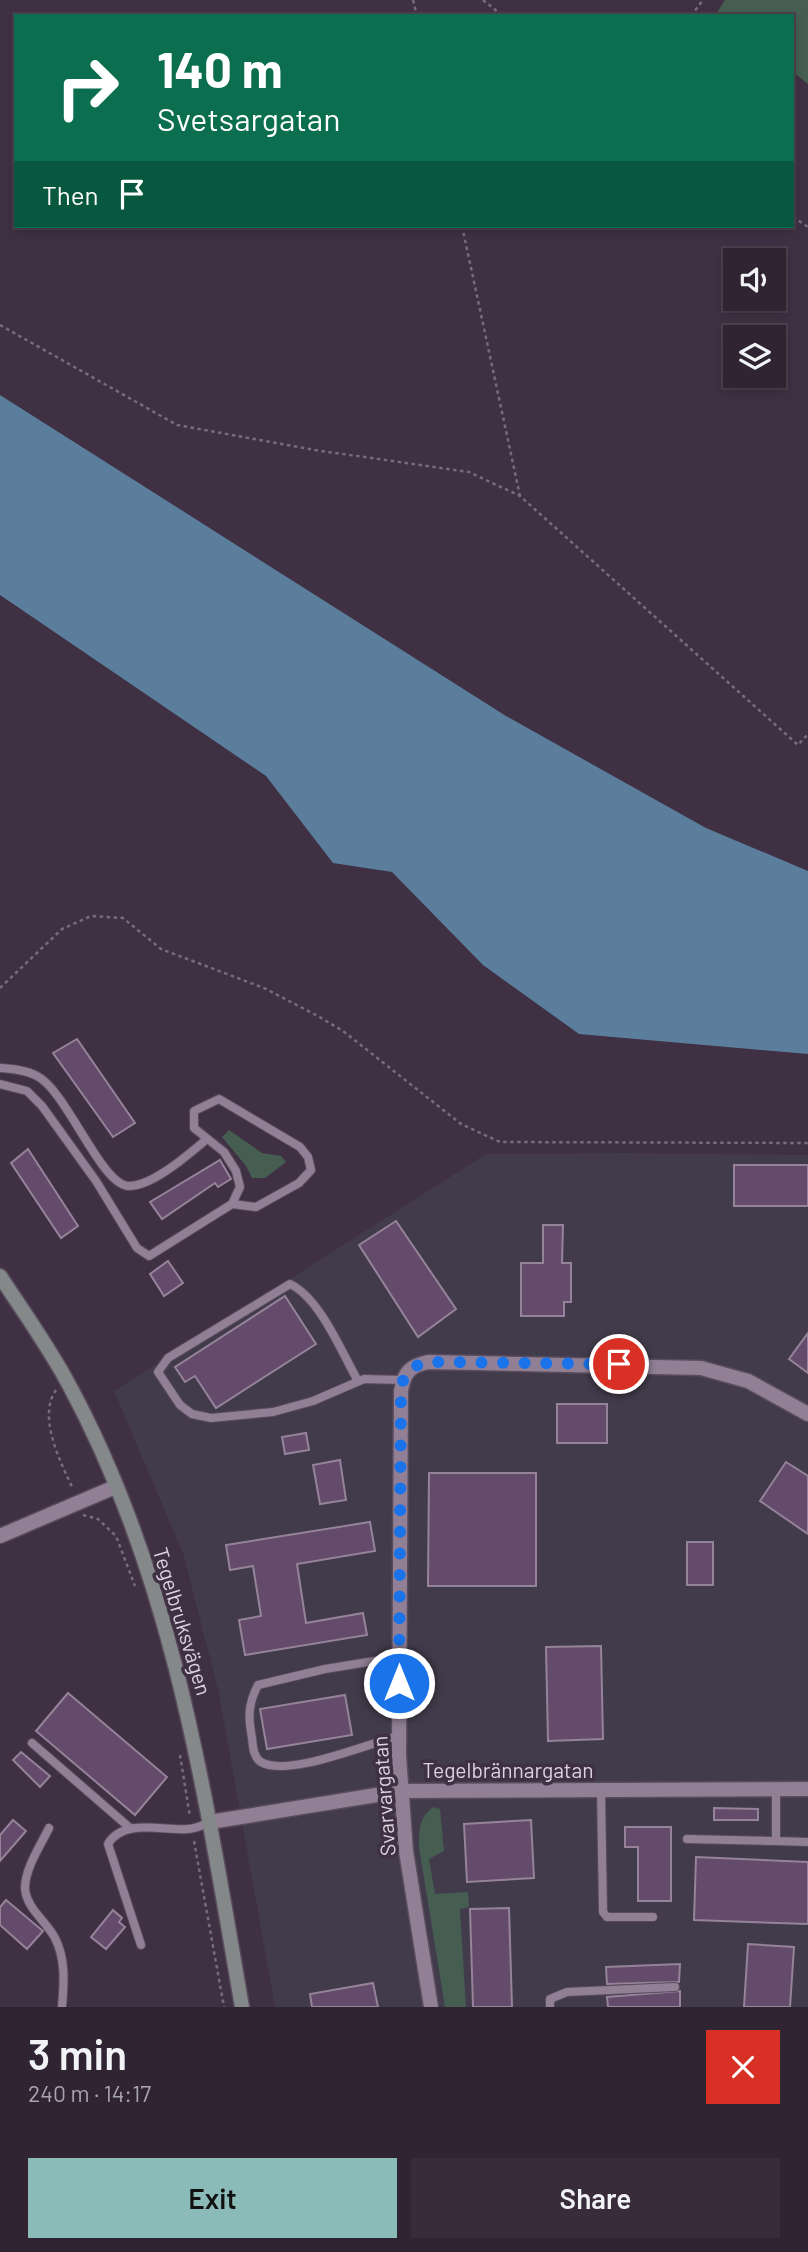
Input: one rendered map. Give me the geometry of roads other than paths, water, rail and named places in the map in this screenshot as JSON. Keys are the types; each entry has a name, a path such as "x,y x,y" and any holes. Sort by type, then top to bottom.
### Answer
{"street":[{"name":"Tegelbruksvägen","path":"0,1276 68,1383 115,1487 156,1595 172,1646 210,1822 242,2007"},
{"path":"405,1376 414,1365 428,1362 674,1365 722,1372 748,1381 808,1414"},
{"name":"Svarvargatan","path":"405,1376 399,1657 401,1791 414,1909 431,2007"},
{"path":"0,1536 115,1487"},
{"name":"Tegelbrännargatan","path":"210,1822 401,1791 808,1789"}],"lane":[{"path":"0,1068 38,1076 50,1086 90,1149 120,1184 129,1186 152,1178 207,1139"},
{"path":"0,1084 27,1091 42,1106 96,1181 136,1248 149,1256 232,1204 240,1187 236,1171 224,1152 194,1128 194,1111 219,1099 300,1147 311,1170 299,1183 256,1207 232,1204"},
{"path":"358,1381 313,1304 299,1289 290,1284 168,1358 159,1372 180,1405 192,1414 211,1418 272,1412 313,1401 358,1381 405,1376"},
{"path":"399,1657 325,1669 258,1685 248,1714 255,1756 262,1763 275,1766 316,1762 362,1745 399,1736"},
{"path":"32,1743 130,1828"},
{"path":"776,1789 776,1841"},
{"path":"601,1790 603,1912 607,1917 653,1917"},
{"path":"141,1945 108,1844 113,1836 130,1828 192,1829 210,1822"},
{"path":"49,1828 29,1872 25,1891 29,1903 47,1925 60,1951 64,1977 62,2007"},
{"path":"687,1839 808,1842"},
{"path":"550,2007 550,1999 567,1992 675,1987"}],"water":[{"path":"0,395 506,716 706,828 808,871 808,1054 579,1034 483,965 392,872 333,863 266,776 0,595"}]}
